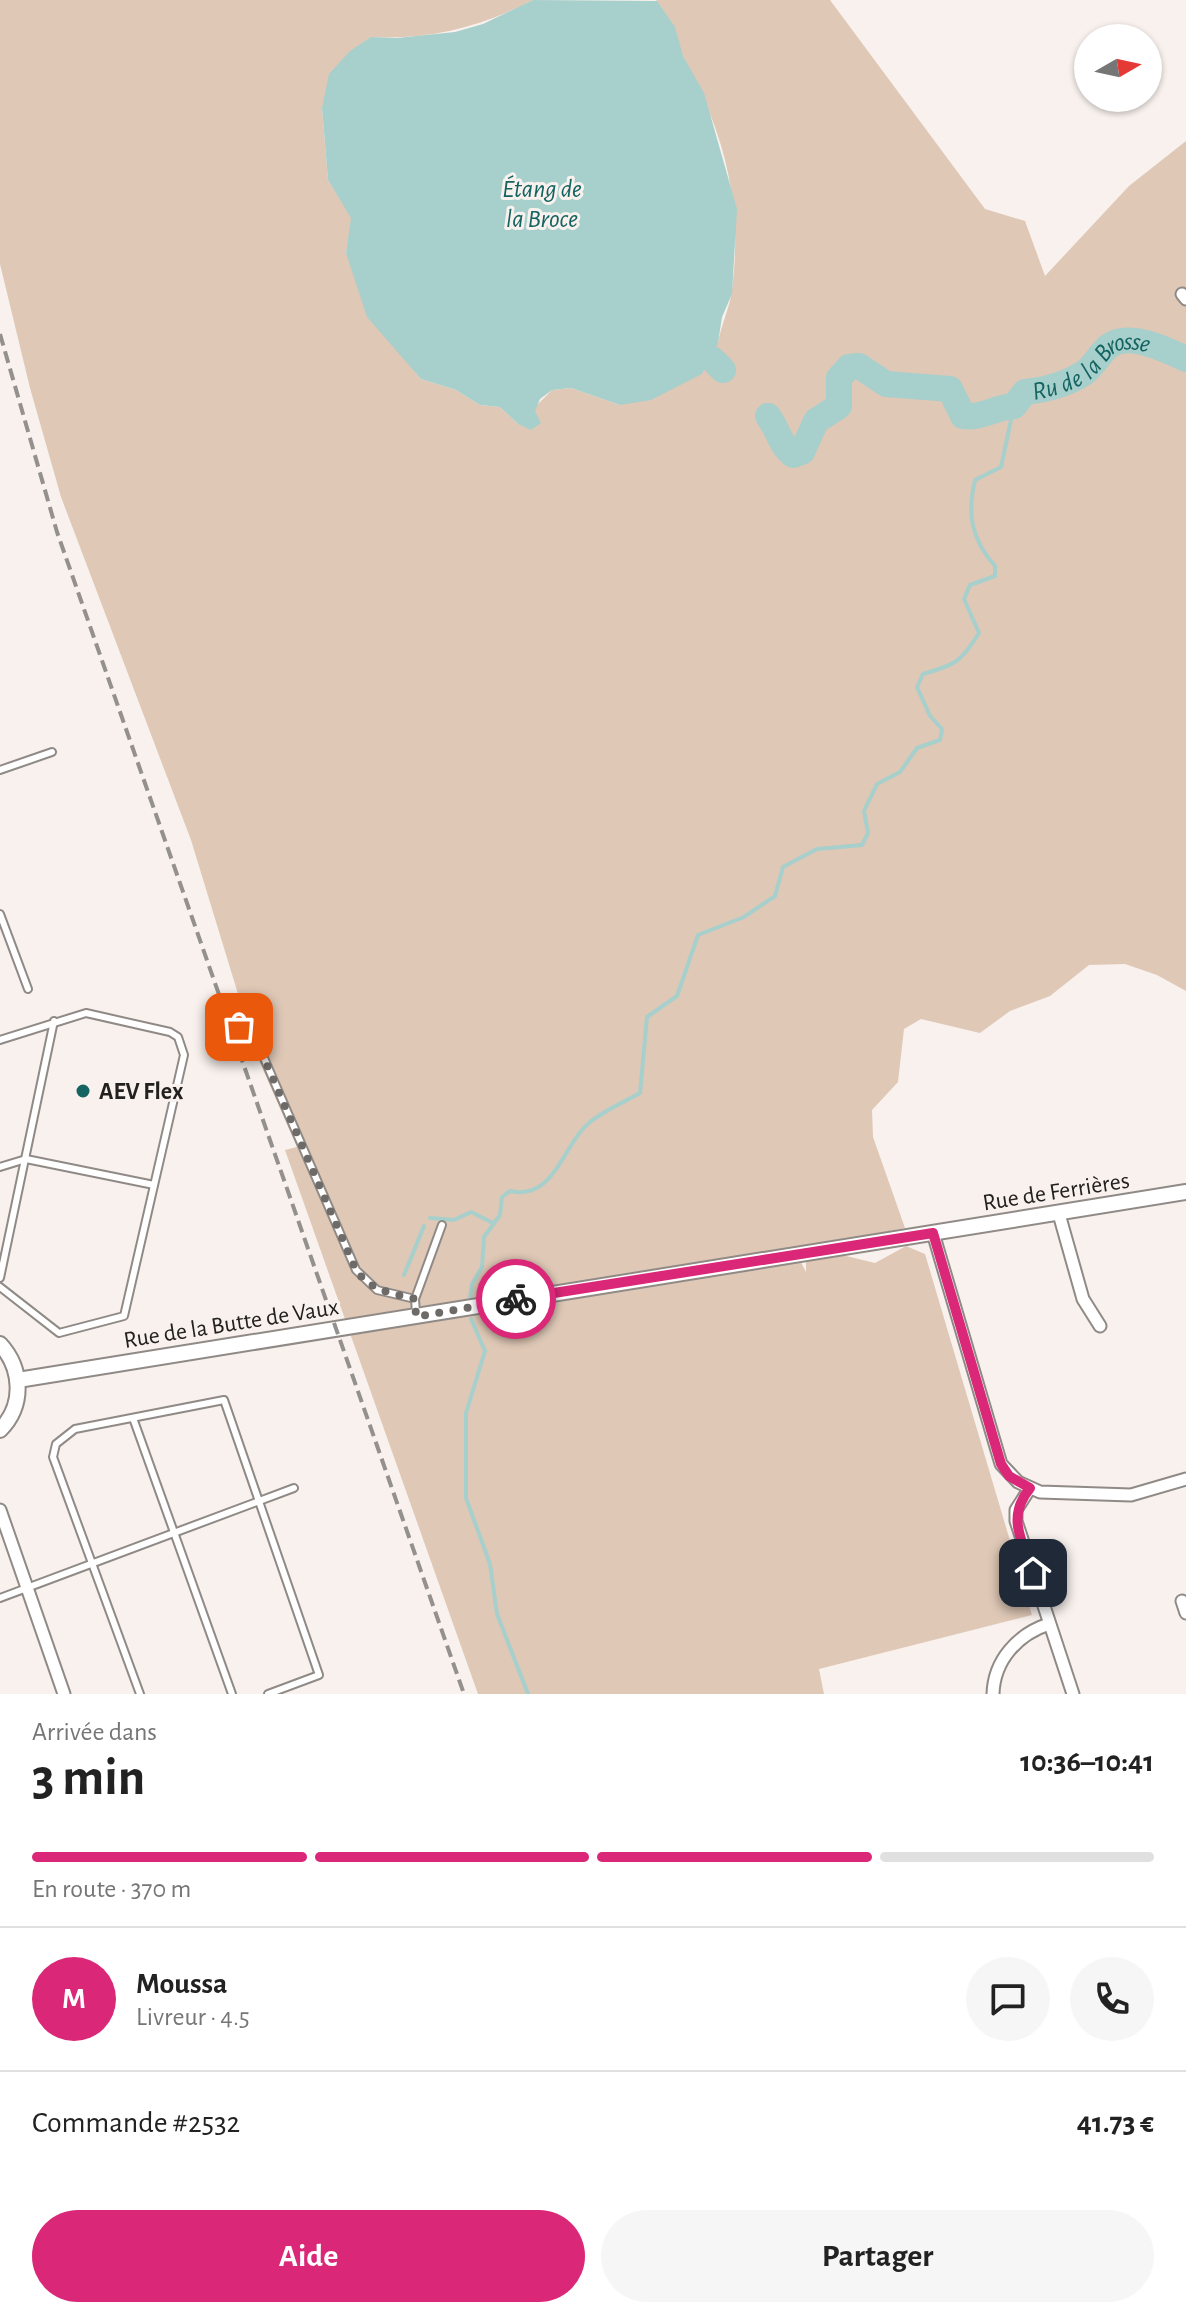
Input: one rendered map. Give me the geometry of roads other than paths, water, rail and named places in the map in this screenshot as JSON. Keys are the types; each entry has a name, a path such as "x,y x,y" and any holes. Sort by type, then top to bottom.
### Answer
{"street":[{"name":"Rue de Ferrières","path":"481,1305 1186,1192"},
{"path":"1059,1214 1083,1299 1100,1326"},
{"path":"933,1233 1001,1464 1009,1476 1040,1492 1131,1495 1186,1479"},
{"name":"Rue de la Butte de Vaux","path":"18,1380 481,1305"},
{"path":"0,1344 13,1362 18,1380 13,1411 0,1430"},
{"path":"1030,1488 1016,1510 1016,1521 1073,1694"},
{"path":"0,1510 64,1694"},
{"path":"993,1694 994,1678 1006,1654 1031,1630 1049,1624"}],"lane":[{"path":"0,770 52,752"},
{"path":"0,914 28,989"},
{"path":"0,1040 86,1013 170,1032 178,1037 184,1055 124,1316 59,1333 0,1287"},
{"path":"0,1278 54,1021"},
{"path":"239,1027 254,1026 264,1058 356,1270 377,1290 415,1299"},
{"path":"0,1167 26,1159 154,1185"},
{"path":"416,1317 415,1299 442,1225"},
{"path":"140,1694 53,1457 56,1444 75,1429 224,1400 319,1675 268,1694"},
{"path":"133,1418 232,1694"},
{"path":"0,1598 294,1488"}],"water":[{"name":"Étang de la Broce","path":"533,0 657,1 675,27 683,56 704,93 737,209 732,294 722,317 718,343 702,374 651,400 620,405 571,388 552,390 540,399 535,411 541,423 531,430 518,424 500,407 480,405 456,390 421,379 367,317 346,253 351,218 328,180 322,108 329,74 350,51 371,37 397,38 455,32 483,24"}],"waterway":[{"name":"Ru de la Brosse","path":"768,416 785,447 793,455 802,452 816,421 839,406 839,378 849,367 859,366 886,384 950,389 963,416 969,416 1014,406 1025,392 1055,386 1077,377 1117,342 1137,341 1186,359"},
{"name":"Ru de la Brosse","path":"712,359 723,370"},
{"path":"470,1299 472,1284 482,1267 484,1237 500,1215 502,1197 510,1191 525,1192 538,1188 548,1180 590,1122 640,1093 647,1017 677,996 698,935 744,917 775,896 783,867 817,849 862,845 868,833 864,811 877,784 900,772 917,748 940,740 942,729 930,716 917,687 923,674 950,665 962,656 979,633 964,599 970,585 995,576 995,566 976,536 971,504 975,480 1001,467 1014,406"},
{"path":"430,1218 454,1220 471,1212 493,1223"},
{"path":"404,1275 424,1226"},
{"path":"471,1319 485,1351 466,1413 466,1498 490,1564 497,1614 528,1694"}],"railway":[{"path":"0,334 57,532 464,1694"}],"place":[{"name":"AEV Flex","path":"83,1091"}]}
